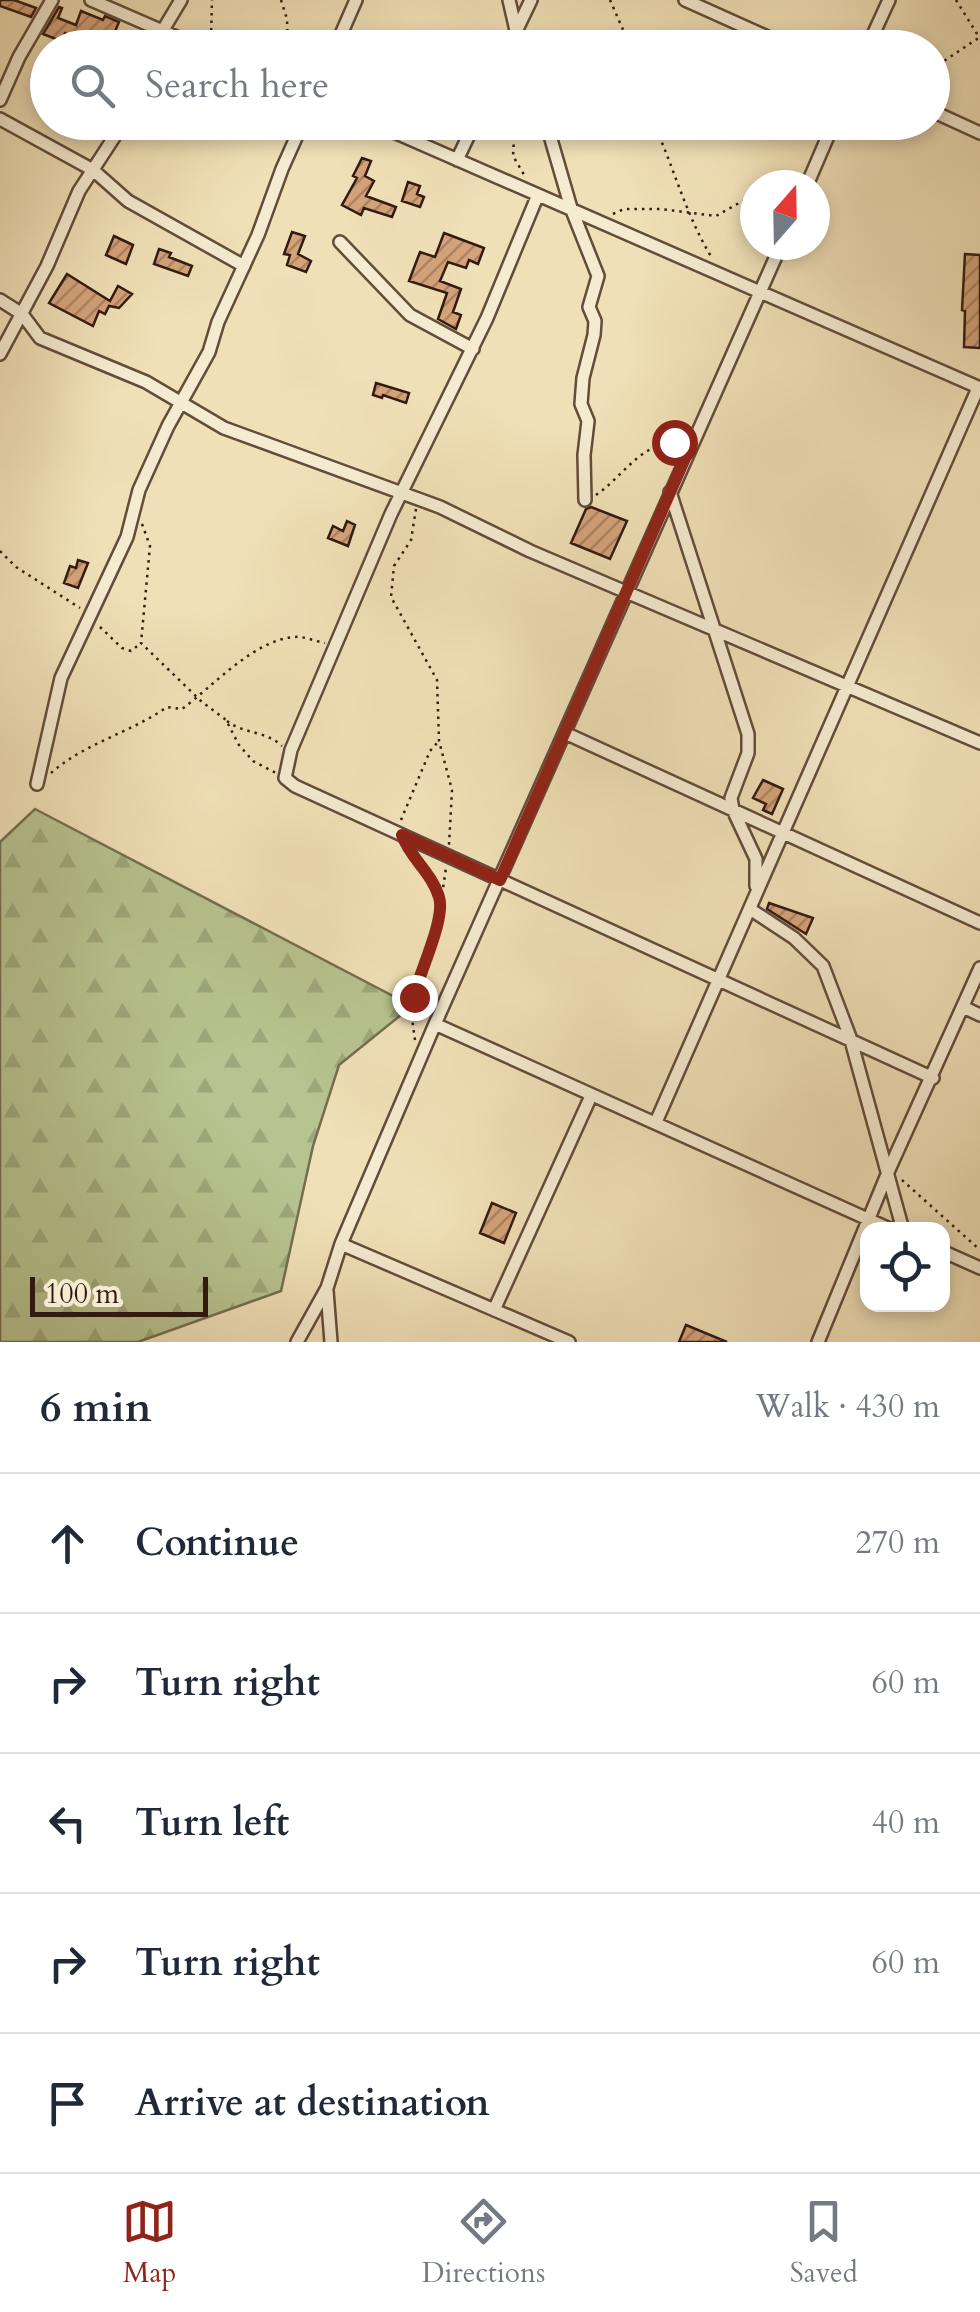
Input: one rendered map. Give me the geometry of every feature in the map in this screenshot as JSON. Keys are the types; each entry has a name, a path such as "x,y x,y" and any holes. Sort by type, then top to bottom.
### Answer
{"street":[{"path":"35,30 52,0"},
{"path":"91,0 163,30"},
{"path":"169,30 182,0"},
{"path":"343,30 356,0"},
{"path":"509,0 515,30"},
{"path":"516,30 531,0"},
{"path":"686,0 752,30"},
{"path":"875,30 889,0"},
{"path":"0,100 30,38"},
{"path":"0,119 30,135"},
{"path":"950,119 980,133"},
{"path":"38,140 93,170 128,201 244,266"},
{"path":"0,354 48,266 79,192 112,140"},
{"path":"37,784 60,678 127,537 139,490 180,400 209,352 218,322 296,140"},
{"path":"412,140 979,388 656,1122"},
{"path":"457,160 466,140"},
{"path":"551,140 570,208 598,276 590,306 594,335 581,404 588,421 585,500"},
{"path":"813,170 826,140"},
{"path":"537,196 409,496 336,643 290,753 284,771 288,780 933,1078"},
{"path":"340,242 410,316 473,349"},
{"path":"297,1342 326,1288 435,1024 775,260"},
{"path":"0,300 22,314 40,338 128,374 224,428 409,496 980,744"},
{"path":"670,492 750,745 732,798 756,859 758,878 752,904"},
{"path":"565,733 980,923"},
{"path":"752,904 823,966 850,1038 901,1222"},
{"path":"818,1342 888,1172 980,968"},
{"path":"963,1007 980,1015"},
{"path":"435,1024 874,1222"},
{"path":"494,1310 591,1096"},
{"path":"341,1244 564,1341"},
{"path":"950,1255 980,1268"},
{"path":"326,1288 331,1342"}],"path":[{"path":"211,30 212,0"},
{"path":"281,0 287,30"},
{"path":"610,0 623,30"},
{"path":"950,57 980,38 956,0"},
{"path":"514,140 513,156 537,196"},
{"path":"660,140 688,211 724,275"},
{"path":"598,221 624,209 716,216 740,202"},
{"path":"585,500 603,491 644,453 674,442 689,449"},
{"path":"409,496 416,512 411,540 394,566 391,597 437,680 439,741 452,790 448,851"},
{"path":"0,551 16,567 81,609 122,648 131,651 141,643 150,546 142,522"},
{"path":"37,784 90,746 148,721 166,707 182,709 270,642 295,636 336,643"},
{"path":"141,643 196,696 239,730 276,739 290,753"},
{"path":"226,720 239,745 254,761 288,780"},
{"path":"439,741 430,751 405,809 402,835 431,878 440,900"},
{"path":"417,1044 411,1011 439,916 446,868"},
{"path":"888,1172 910,1185 980,1250"}],"green space":[{"path":"35,809 412,1006 339,1065 313,1146 281,1291 138,1342 0,1342 0,842"}],"building":[{"path":"0,0 14,0 36,8 31,17 0,6"},
{"path":"59,7 62,8 58,18 76,25 81,11 119,22 116,30 45,30"},
{"path":"362,158 371,161 365,176 374,181 366,196 396,207 392,217 364,208 361,215 342,205 357,178 353,176"},
{"path":"408,182 420,186 417,194 424,197 420,207 402,201"},
{"path":"292,232 305,236 298,254 311,261 306,272 287,265 290,255 284,254"},
{"path":"444,233 484,248 478,264 469,260 466,268 448,262 440,281 461,289 453,312 461,315 456,329 438,319 447,293 409,281 420,252 435,257"},
{"path":"114,236 133,245 126,264 106,255"},
{"path":"159,249 192,266 188,276 154,264"},
{"path":"965,254 980,255 980,348 964,347"},
{"path":"67,274 110,301 118,286 132,294 119,308 109,306 105,314 99,311 93,326 49,303"},
{"path":"376,383 409,393 406,403 373,395"},
{"path":"591,507 627,521 610,559 571,543 586,509"},
{"path":"347,521 355,525 348,546 328,538 333,526 343,531"},
{"path":"78,560 88,563 78,588 64,583 70,566 76,568"},
{"path":"763,780 783,789 772,814 763,810 766,804 753,798"},
{"path":"769,903 813,918 806,934 767,909"},
{"path":"492,1203 516,1213 504,1243 480,1233"},
{"path":"686,1325 727,1342 679,1342"}],"route":[{"path":"414,997 439,916 440,900 431,878 402,835 500,880 689,449 674,442"}]}
